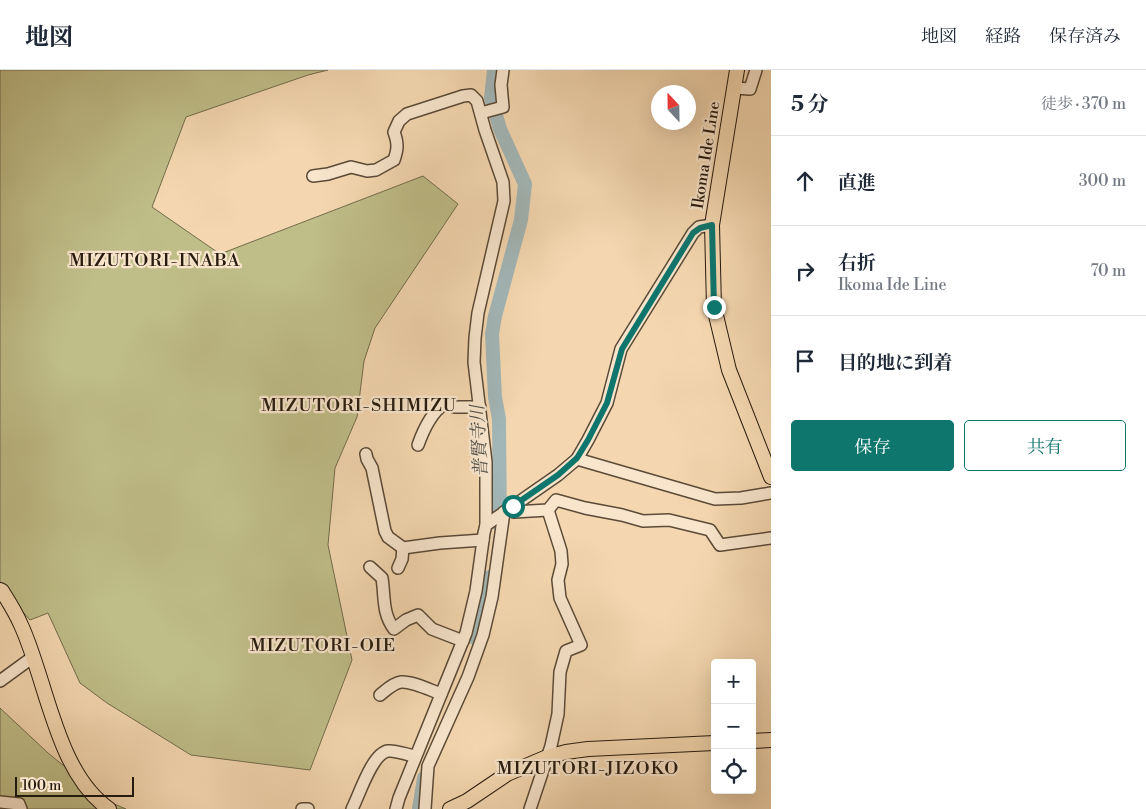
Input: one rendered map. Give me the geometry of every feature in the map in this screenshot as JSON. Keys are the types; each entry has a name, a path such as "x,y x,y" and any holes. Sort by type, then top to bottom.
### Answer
{"main road":[{"name":"Ikoma Ide Line","path":"737,70 712,225 714,307 718,328 736,390 771,477"},
{"path":"0,590 22,626 58,731 77,775 100,803 109,809"},
{"path":"756,741 771,740"},
{"path":"450,809 507,774 547,757 566,752 588,749 711,743"}],"street":[{"path":"483,112 503,107 502,70"},
{"path":"734,88 750,89 756,70"},
{"path":"313,176 328,174 351,167 376,170 384,166 394,160 398,149 394,132 399,121 407,114 471,95 483,112 503,182 504,201 478,313 474,362 486,462 500,515 492,597 483,635 468,677 428,766 425,809"},
{"path":"396,809 415,756 467,635 476,591 483,540 500,515 558,475 577,458 607,403 622,349 693,233 700,228 712,225"},
{"path":"418,445 423,431 444,404 455,407 480,407"},
{"path":"366,454 372,468 385,531 388,537 402,548 483,540"},
{"path":"577,458 715,499 741,498 771,493"},
{"path":"500,515 514,512 548,510 556,500 584,508 622,514 643,521 669,520 687,523 710,530 720,545 771,538"},
{"path":"530,809 547,757 558,714 560,672 566,651 581,645 560,598 558,580 562,564 561,551 548,510"},
{"path":"398,568 402,559 402,548"},
{"path":"370,567 382,578 385,611 394,629 406,620 418,615 432,629 467,635"},
{"path":"0,681 33,657"},
{"path":"380,696 401,682 422,686 441,694"},
{"path":"352,809 361,792 366,774 382,754 387,751 415,756"},
{"path":"0,802 19,804 21,809"},
{"path":"302,809 308,809"}],"shaded area":[{"path":"0,70 328,70 308,75 186,117 152,207 220,254 423,176 458,204 375,328 364,361 357,417 335,468 328,545 352,660 310,770 191,755 107,703 80,683 48,613 30,620 0,586"},
{"path":"0,708 48,753 107,801 126,809 0,809"}],"waterway":[{"name":"普賢寺川","path":"494,70 491,98 500,129 525,184 521,220 495,316 492,334 495,397 499,419 500,526"},
{"name":"普賢寺川","path":"476,639 490,577"},
{"name":"普賢寺川","path":"419,809 424,778"}],"district":[{"name":"MIZUTORI-INABA","path":"155,260"},
{"name":"MIZUTORI-SHIMIZU","path":"359,405"},
{"name":"MIZUTORI-OIE","path":"323,645"},
{"name":"MIZUTORI-JIZOKO","path":"588,768"}],"route":[{"path":"513,506 558,475 577,458 607,403 622,349 693,233 700,228 712,225 714,307"}]}
